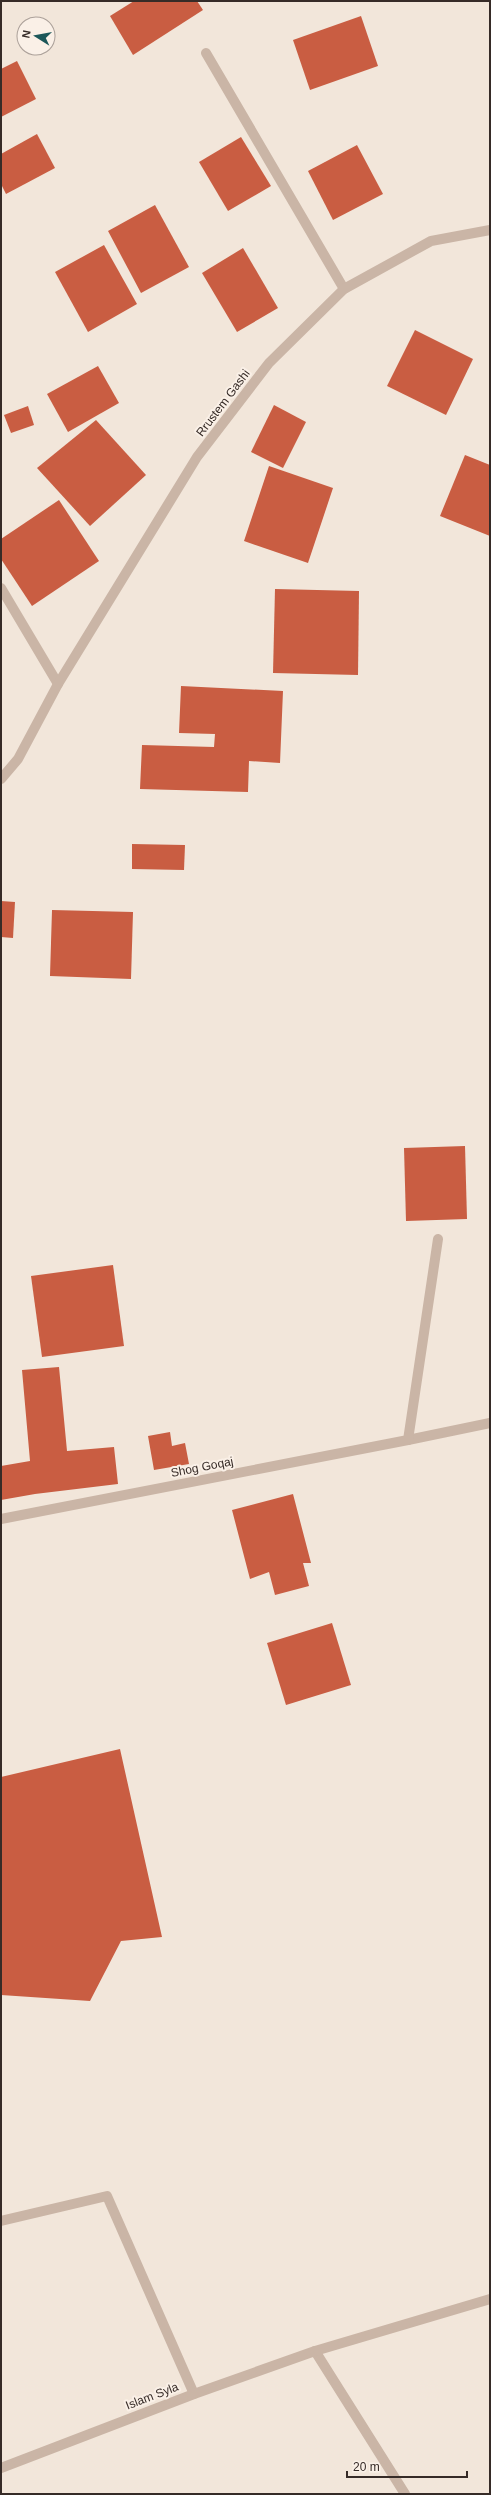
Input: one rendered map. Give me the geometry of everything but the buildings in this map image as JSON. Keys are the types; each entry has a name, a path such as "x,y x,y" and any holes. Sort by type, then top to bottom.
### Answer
{"street":[{"path":"206,53 344,289"},
{"name":"Rrustem Gashi","path":"1,779 18,759 58,684 197,457 269,363 344,289 431,241 490,230"},
{"path":"1,588 58,684"},
{"path":"408,1440 438,1239"},
{"name":"Shog Goqaj","path":"1,1519 408,1440 490,1422"},
{"path":"1,2221 107,2196 194,2394"},
{"name":"Islam Syla","path":"1,2468 194,2394 314,2351 490,2299"},
{"path":"314,2351 406,2494"}]}
